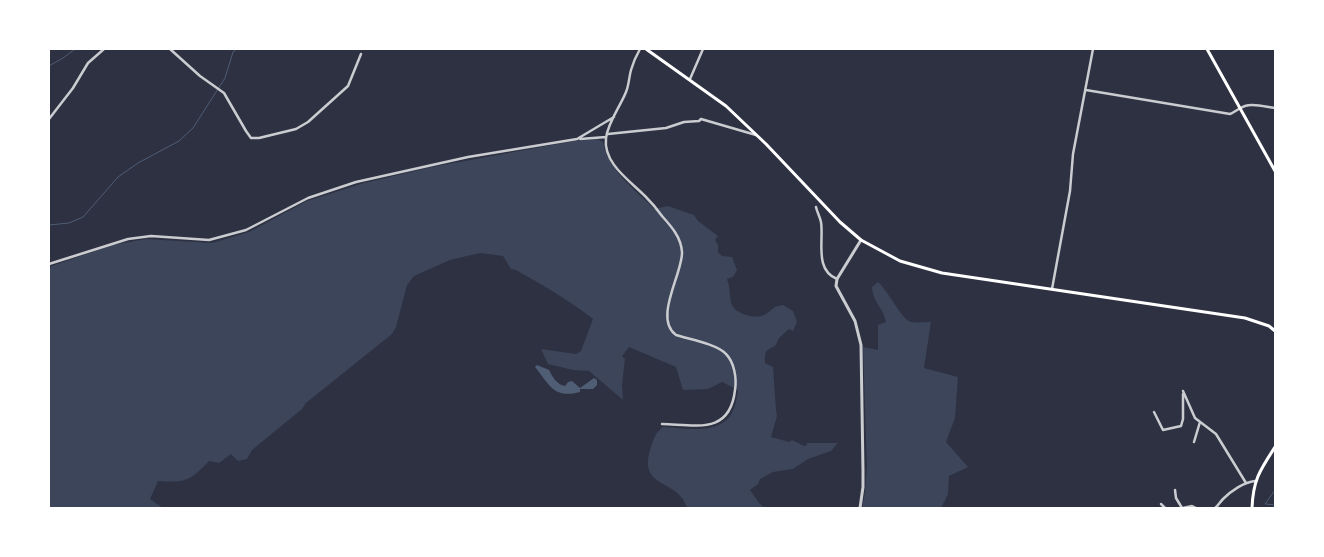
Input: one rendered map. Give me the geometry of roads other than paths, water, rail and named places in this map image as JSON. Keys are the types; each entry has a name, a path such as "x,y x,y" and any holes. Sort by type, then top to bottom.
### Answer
{"main road":[{"path":"646,49 726,106 757,135 840,222 861,240 900,261 930,270 1245,318 1269,326 1275,331"},
{"path":"1207,49 1275,171"},
{"path":"1252,508 1255,481 1261,467 1275,447"}],"street":[{"path":"49,119 73,88 88,63 104,49"},
{"path":"170,49 200,76 221,89 252,138 296,129 308,122 348,86 361,54"},
{"path":"640,49 630,71 628,89 607,136 608,153 612,162 622,174 647,198 674,229 680,241 682,253 668,313 668,324 671,331 676,335 715,347 725,353 732,365 735,377 735,397 732,407 729,414 720,422 705,426 662,424"},
{"path":"690,80 703,49"},
{"path":"1052,289 1070,192 1073,154 1093,49"},
{"path":"1086,90 1230,114 1244,106 1254,105 1275,108"},
{"path":"577,139 614,117"},
{"path":"49,264 128,239 152,236 218,239 246,230 308,198 356,182 468,157 577,139 666,128 684,122 699,122 701,119 757,135"},
{"path":"816,207 821,222 822,256 826,272 837,279"},
{"path":"860,508 863,472 861,345 855,321 836,286 837,279 861,240"},
{"path":"1154,412 1163,430 1181,426 1183,418 1183,391 1195,418 1216,434 1246,482"},
{"path":"1194,442 1200,421"},
{"path":"1215,508 1224,498 1246,482 1255,481"},
{"path":"1174,490 1176,498 1183,508 1192,506 1196,508"},
{"path":"1161,504 1165,508"}],"waterway":[{"path":"49,66 75,49"},
{"path":"49,225 69,223 83,217 118,177 138,163 179,141 193,128 225,78 233,52 237,49"},
{"path":"1265,504 1275,490"},
{"path":"1266,504 1275,505"}]}
